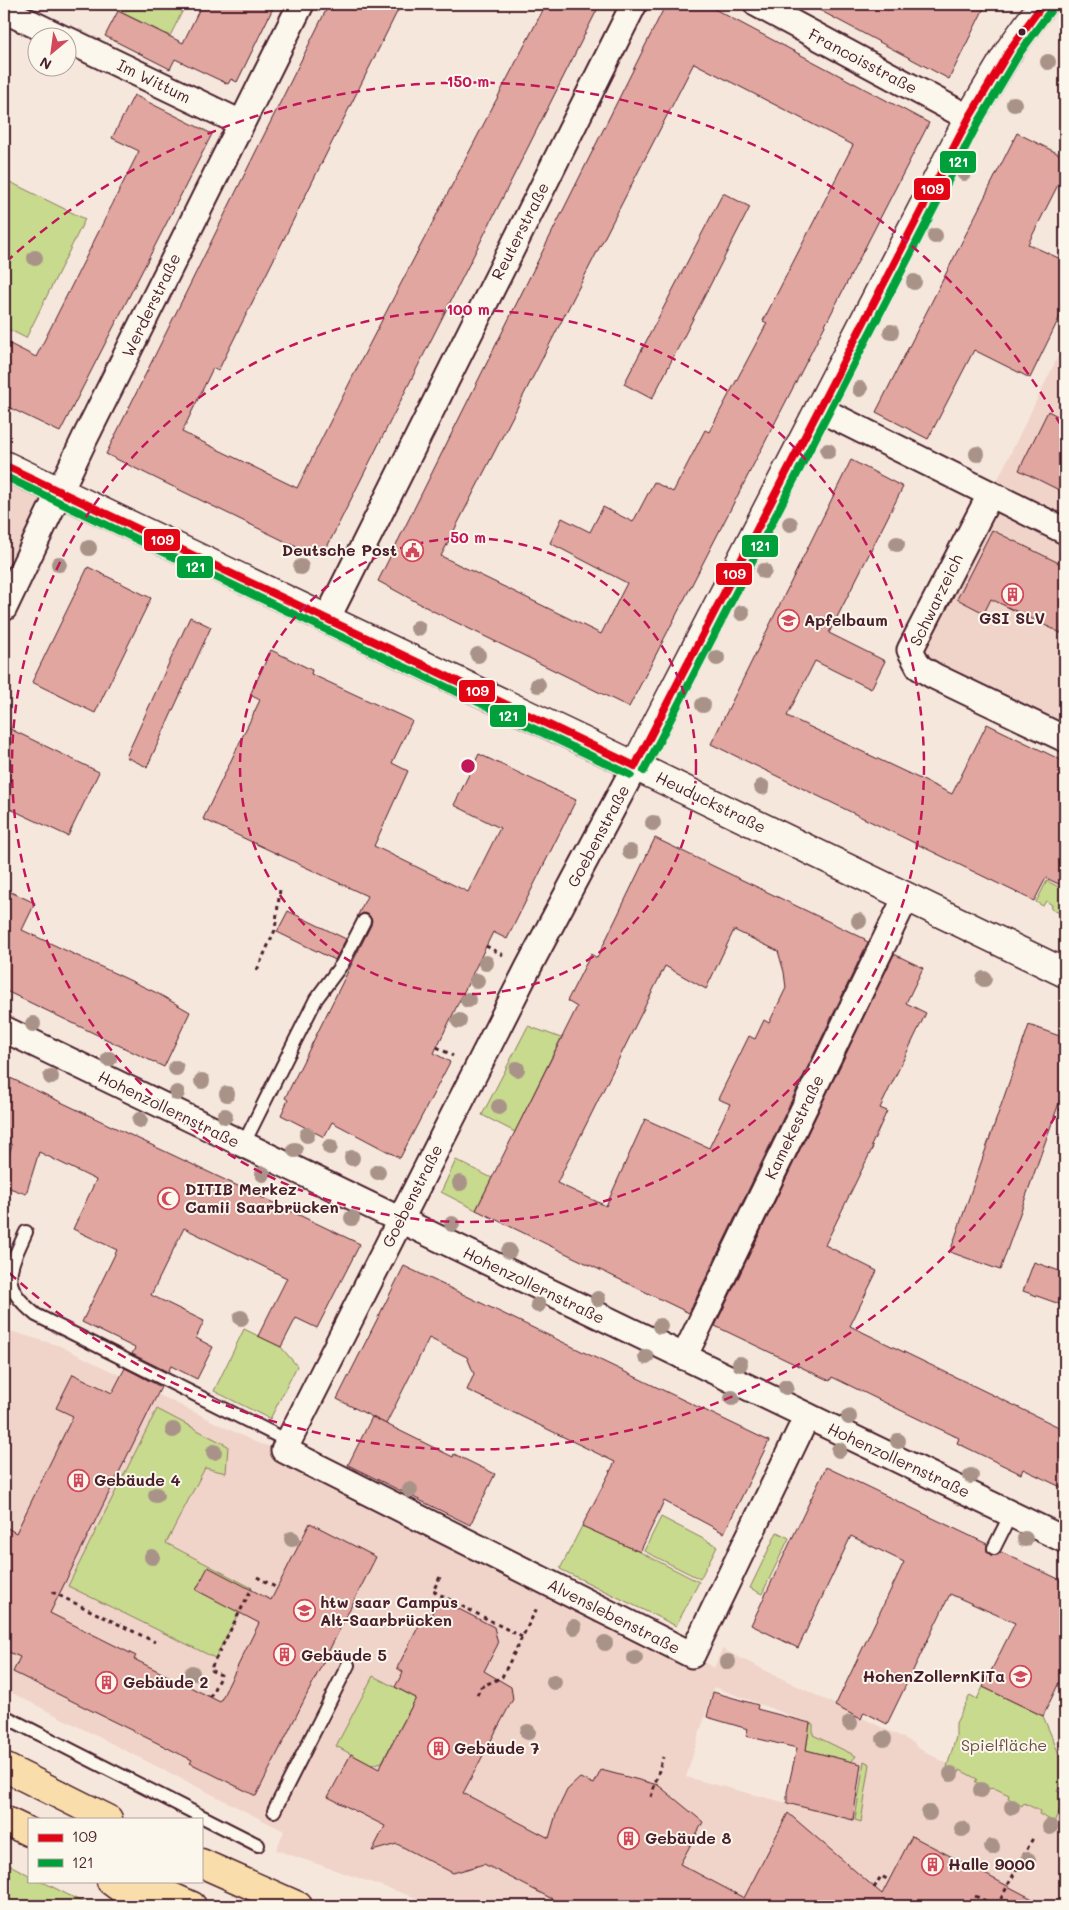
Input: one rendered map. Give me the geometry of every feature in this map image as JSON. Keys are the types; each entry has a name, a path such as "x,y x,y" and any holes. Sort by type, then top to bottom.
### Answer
{"highway":[{"path":"4,1767 106,1818"},
{"path":"4,1820 28,1832"},
{"path":"202,1862 298,1906"},
{"path":"112,1882 145,1906"},
{"path":"138,1882 192,1906"}],"street":[{"name":"Werderstraße","path":"4,608 59,491 300,4"},
{"name":"Reuterstraße","path":"327,619 634,4"},
{"name":"Francoisstraße","path":"757,4 969,118"},
{"name":"Goebenstraße","path":"293,1449 400,1220 528,968 635,766 969,118 1011,48 1043,4"},
{"path":"4,10 41,28"},
{"name":"Im Wittum","path":"78,45 241,123"},
{"path":"819,409 1065,531"},
{"name":"Heuduckstraße","path":"4,465 1065,973"},
{"name":"Schwarzeich","path":"990,495 910,650 919,667 934,676 1065,739"},
{"name":"Kamekestraße","path":"684,1358 906,897"},
{"name":"Hohenzollernstraße","path":"4,1029 1065,1540"},
{"name":"Alvenslebenstraße","path":"293,1449 692,1655 808,1416"}],"lane":[{"path":"243,1145 316,999 342,964 364,921"},
{"path":"26,1232 8,1272 10,1290 22,1304 36,1315 293,1449"},
{"path":"994,1548 1011,1514"},
{"path":"274,1811 348,1664"},
{"path":"4,1716 258,1845"}],"path":[{"path":"257,970 275,930 280,889"},
{"path":"257,1577 277,1588"},
{"path":"440,1577 433,1591 522,1638"},
{"path":"210,1697 221,1675 210,1670 252,1588"},
{"path":"52,1592 155,1642"},
{"path":"477,1695 481,1687 502,1677 535,1611"},
{"path":"651,1797 664,1757"},
{"path":"975,1896 996,1906 1032,1838"},
{"path":"874,1888 881,1876 887,1879 888,1876"}],"shaded area":[{"path":"1065,342 1065,739 919,667 918,632 990,495"},
{"path":"4,465 59,491 4,608"},
{"name":"htw saar Campus Alt-Saarbrücken","path":"4,1329 60,1346 257,1443 284,1450 692,1655 714,1668 722,1649 916,1744 915,1746 948,1764 947,1766 959,1773 960,1770 968,1774 977,1779 976,1782 990,1789 992,1786 1009,1795 1008,1798 1023,1806 1024,1803 1040,1811 1039,1813 1054,1822 1063,1804 1065,1805 1065,1906 440,1906 276,1850 284,1831 4,1689","holes":["714,1687 810,1723 806,1750 861,1764 853,1820 686,1777"]}],"green space":[{"path":"104,4 186,4 170,36"},
{"path":"4,179 85,219 26,338 4,327"},
{"path":"1047,881 1065,890 1064,915 1051,909 1052,905 1046,901 1043,906 1036,902"},
{"path":"528,1026 561,1038 515,1132 482,1115"},
{"path":"456,1160 492,1178 476,1210 441,1192"},
{"path":"244,1329 281,1347 297,1366 270,1419 214,1391"},
{"path":"157,1409 228,1446 226,1473 205,1468 166,1543 252,1588 215,1658 68,1586"},
{"path":"661,1517 717,1546 700,1579 644,1551"},
{"path":"582,1526 640,1552 699,1582 676,1626 560,1569"},
{"path":"777,1532 789,1538 762,1594 750,1588"},
{"path":"373,1676 416,1698 382,1762 371,1765 336,1746"},
{"name":"Spielfläche","path":"983,1687 1043,1716 1065,1768 1065,1777 1057,1791 1065,1796 1065,1799 1054,1822 1039,1814 1040,1811 1024,1803 1022,1806 1008,1798 1009,1795 975,1782 977,1779 960,1770 959,1773 947,1767 956,1737 956,1723 970,1695 977,1699"},
{"path":"810,1723 813,1724 813,1735 856,1756 851,1762 806,1750"},
{"path":"864,1761 870,1764 861,1822 855,1820"},
{"path":"4,1862 28,1874 28,1882 43,1882 90,1906 4,1906"}],"building":[{"path":"202,4 275,4 237,82 231,79 228,84 175,59 170,69 105,36 118,11 183,43"},
{"path":"329,4 401,4 218,371 213,368 182,432 297,488 546,4 600,4 325,551 313,555 106,454"},
{"path":"666,4 705,4 929,123 629,707 433,611 378,581","holes":["694,63 853,145 763,321 767,323 709,432 705,430 673,492 654,482 633,522 603,507 590,532 562,518 550,543 627,583 601,634 441,556"]},
{"path":"808,4 986,4 949,79"},
{"path":"134,95 212,134 60,432 4,405 4,341 36,357 139,151 112,138"},
{"path":"1017,133 1065,157 1065,171 1028,244 1065,261 1065,306 1030,378 974,350 928,439 876,412"},
{"path":"723,193 750,207 652,399 624,384"},
{"path":"1048,411 1065,420 1065,493 1019,470"},
{"path":"851,460 903,487 829,633 885,661 871,689 815,661 787,716 952,794 987,724 1065,762 1065,887 1046,878 1034,901 711,744"},
{"name":"GSI SLV","path":"992,530 1065,566 1065,635 991,599 984,613 957,599"},
{"path":"88,567 151,598 95,713 32,682"},
{"path":"190,617 211,627 147,767 126,757"},
{"path":"271,650 312,670 311,674 412,721 392,763 408,771 374,846 468,892 500,828 454,805 479,754 576,800 507,939 493,932 434,1053 450,1062 400,1158 332,1122 324,1137 281,1115 288,1100 285,1098 371,925 372,920 368,914 363,913 357,917 367,896 203,819 260,700 250,695"},
{"path":"4,726 99,772 68,836 4,806"},
{"path":"655,838 868,942 689,1313 476,1210 577,1007 567,1001 591,954 597,958","holes":["734,930 778,951 786,988 769,1023 764,1020 755,1039 749,1036 718,1099 730,1104 709,1148 645,1119 606,1206 557,1183 665,966 706,989"]},
{"path":"4,889 35,903 22,930 157,993 190,1012 164,1067 4,990"},
{"path":"288,911 346,939 335,960 277,932"},
{"path":"894,954 923,968 906,1003 926,1013 880,1108 887,1111 871,1146 873,1147 825,1245 877,1271 850,1326 1065,1430 1065,1489 1023,1469 1021,1474 957,1443 959,1438 832,1377 830,1381 715,1326"},
{"path":"1029,1025 1065,1038 1065,1086 1000,1270 950,1252"},
{"path":"4,1075 360,1244 317,1328 296,1318 281,1347 258,1336 287,1278 184,1228 151,1295 204,1321 196,1338 213,1347 197,1379 171,1366 168,1372 132,1354 135,1348 82,1322 117,1250 73,1229 96,1180 39,1152 26,1194 4,1186 4,1168 12,1145 4,1141"},
{"path":"1034,1262 1065,1273 1065,1306 1023,1291"},
{"path":"404,1266 769,1441 724,1533 664,1501 640,1552 582,1526 615,1462 467,1390 474,1374 467,1357 429,1338 386,1424 337,1399"},
{"path":"125,1368 161,1387 50,1613 136,1656 134,1659 220,1702 259,1623 196,1590 208,1567 271,1600 310,1523 376,1557 256,1796 190,1763 192,1760 13,1672 20,1657 4,1650 4,1526 16,1533 73,1416 56,1408 73,1374 112,1393"},
{"path":"372,1417 453,1457 454,1454 495,1474 470,1525 348,1465"},
{"path":"826,1467 987,1544 987,1552 991,1555 998,1555 1001,1552 1065,1582 1065,1670 1043,1716 983,1687 1015,1623 950,1594 887,1724 864,1712 861,1719 835,1706 904,1562 851,1536 798,1648 751,1625"},
{"path":"439,1599 494,1627 498,1644 484,1671 511,1687 513,1699 463,1793 549,1838 557,1811 567,1790 580,1778 594,1784 601,1770 658,1785 703,1822 680,1864 744,1898 788,1813 882,1894 912,1836 1046,1906 566,1906 484,1864 453,1873 397,1844 372,1851 385,1826 328,1797 351,1754 379,1769 416,1698 395,1687 403,1672 397,1668 426,1612 431,1615"},
{"path":"713,1692 758,1705 757,1709 810,1723 806,1750 861,1764 853,1820 787,1803 787,1792 797,1748 746,1736 748,1729 707,1717"}],"transit line":[{"name":"109","path":"635,766 969,118 1011,48 1043,4"},
{"name":"121","path":"644,771 978,123 1019,54 1051,10"},
{"name":"109","path":"4,465 635,766"},
{"name":"121","path":"4,476 631,775"}],"place":[{"name":"Deutsche Post","path":"413,550"},
{"name":"GSI SLV","path":"1012,594"},
{"name":"Apfelbaum","path":"788,620"},
{"name":"DITIB Merkez Camii Saarbrücken","path":"169,1198"},
{"name":"Gebäude 4","path":"78,1480"},
{"name":"htw saar Campus Alt-Saarbrücken","path":"304,1611"},
{"name":"Gebäude 5","path":"285,1655"},
{"name":"HohenZollernKiTa","path":"1021,1676"},
{"name":"Gebäude 2","path":"107,1682"},
{"name":"Gebäude 7","path":"438,1748"},
{"name":"Gebäude 8","path":"629,1838"},
{"name":"Halle 9000","path":"932,1864"}]}
